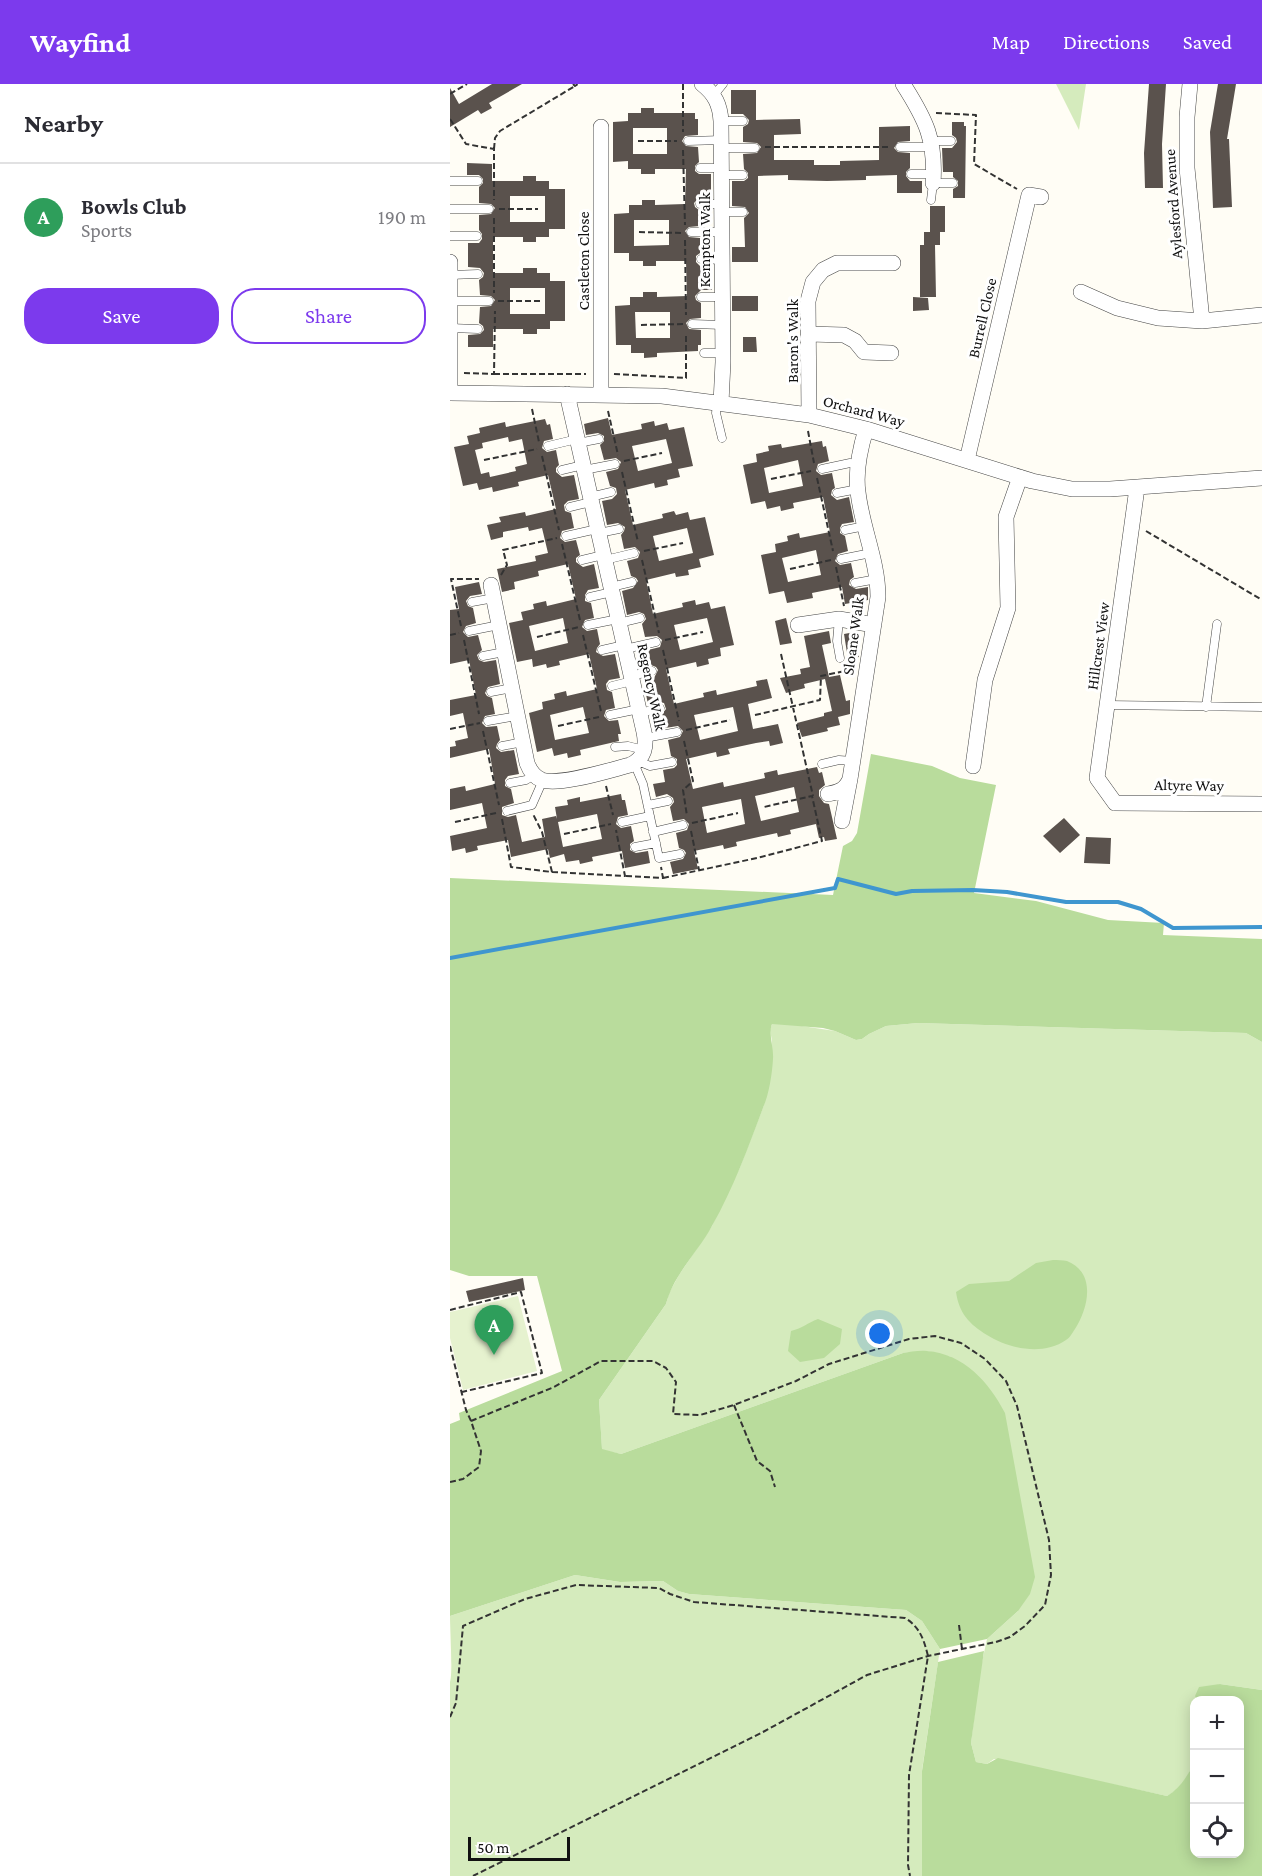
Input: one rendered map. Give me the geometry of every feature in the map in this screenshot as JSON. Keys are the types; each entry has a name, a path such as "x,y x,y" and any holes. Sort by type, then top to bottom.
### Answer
{"street":[{"path":"903,84 922,117 932,144 933,179"},
{"name":"Aylesford Avenue","path":"1190,84 1187,117 1187,168 1202,321"},
{"name":"Kempton Walk","path":"713,88 720,111 722,144 723,353 719,403"},
{"name":"Castleton Close","path":"601,127 604,398"},
{"name":"Burrell Close","path":"966,460 1035,196"},
{"path":"450,262 450,393"},
{"name":"Baron's Walk","path":"808,419 808,301 817,275 830,266 845,263 892,263"},
{"path":"1081,292 1106,304 1138,314 1202,321 1262,315"},
{"path":"809,334 844,335 855,341 864,352 891,354"},
{"name":"Orchard Way","path":"450,393 567,394 604,398 662,396 719,403 866,429 1047,485 1072,489 1137,488 1262,478"},
{"name":"Regency Walk","path":"567,394 639,711 640,753"},
{"name":"Sloane Walk","path":"842,820 878,597 877,579 858,489 859,464 866,429"},
{"path":"973,766 985,680 1008,608 1006,517 1020,477"},
{"name":"Hillcrest View","path":"1115,803 1097,778 1137,488"},
{"path":"492,587 527,763 539,778 561,781 603,771 640,753"},
{"path":"798,625 842,620 874,625"},
{"path":"828,794 842,790 850,779"},
{"name":"Altyre Way","path":"1115,803 1262,804"}],"lane":[{"path":"721,121 743,120"},
{"path":"685,139 755,148"},
{"path":"900,147 951,141"},
{"path":"699,168 743,175"},
{"path":"911,174 953,183"},
{"path":"931,200 933,179"},
{"path":"450,181 478,181"},
{"path":"700,204 744,212"},
{"path":"450,209 493,209"},
{"path":"691,232 722,232"},
{"path":"450,236 477,236"},
{"path":"701,259 722,260"},
{"path":"450,275 478,274"},
{"path":"701,297 723,297"},
{"path":"450,301 493,301"},
{"path":"692,324 723,324"},
{"path":"450,328 478,328"},
{"path":"704,353 723,353"},
{"path":"719,403 716,413 722,438"},
{"path":"548,446 599,439"},
{"path":"819,469 850,463 859,464"},
{"path":"562,470 618,465"},
{"path":"837,493 858,489"},
{"path":"570,507 611,492"},
{"path":"845,530 865,526"},
{"path":"562,537 619,529"},
{"path":"582,560 634,553"},
{"path":"838,559 871,553"},
{"path":"855,583 877,579"},
{"path":"590,597 632,582"},
{"path":"472,602 492,587"},
{"path":"588,626 640,618"},
{"path":"840,658 837,641 842,620"},
{"path":"1206,707 1216,624"},
{"path":"465,632 499,625"},
{"path":"602,650 660,644"},
{"path":"483,656 504,652"},
{"path":"612,686 652,671"},
{"path":"490,692 512,688"},
{"path":"1108,705 1262,707"},
{"path":"610,715 660,708"},
{"path":"483,722 517,716"},
{"path":"640,753 680,733"},
{"path":"502,746 522,742"},
{"path":"615,747 628,746 640,753 650,766 672,762"},
{"path":"640,753 659,858 680,854"},
{"path":"822,764 839,760 853,761"},
{"path":"502,812 529,807 534,802 539,778 510,783"},
{"path":"648,805 668,801"},
{"path":"622,822 650,816"},
{"path":"653,832 686,824"},
{"path":"635,847 656,843"}],"path":[{"path":"450,94 467,84"},
{"path":"494,149 495,138 500,130 578,84"},
{"path":"613,374 686,378 683,84"},
{"path":"922,117 930,113 976,115 974,164 1035,196"},
{"path":"450,119 464,141"},
{"path":"638,141 668,141"},
{"path":"774,147 900,147"},
{"path":"493,209 538,209"},
{"path":"639,232 669,233"},
{"path":"493,301 540,301"},
{"path":"494,374 495,318"},
{"path":"641,325 670,325"},
{"path":"464,373 588,374"},
{"path":"604,398 693,781 682,790 686,824 699,870"},
{"path":"808,419 838,559 845,611 842,620"},
{"path":"484,460 538,448"},
{"path":"635,459 662,453"},
{"path":"771,479 819,469"},
{"path":"1133,524 1262,600"},
{"path":"562,537 504,550 507,565 492,587 477,580 451,579 512,867 552,872 663,878 822,841 781,654"},
{"path":"656,548 683,543"},
{"path":"790,569 838,559"},
{"path":"537,637 579,627"},
{"path":"450,635 465,632"},
{"path":"677,638 703,632"},
{"path":"755,715 820,700 821,676 867,668"},
{"path":"558,726 600,717"},
{"path":"697,728 730,720"},
{"path":"450,729 483,722"},
{"path":"603,771 625,876"},
{"path":"764,807 812,796"},
{"path":"529,807 542,832 552,872"},
{"path":"455,822 502,812"},
{"path":"686,824 738,813"},
{"path":"564,834 599,827"},
{"path":"659,858 663,878"},
{"path":"450,1310 521,1292 542,1372 462,1392"},
{"path":"471,1421 554,1387 601,1360 653,1361 666,1368 676,1382 673,1414 700,1415 734,1405 796,1381 829,1364 909,1339 935,1336 961,1343 985,1359 1006,1381 1017,1407 1049,1540 1051,1575 1045,1605 1025,1626 1003,1640 928,1656 867,1675 763,1732 473,1876"},
{"path":"450,1346 481,1451 479,1467 463,1479 450,1482"},
{"path":"734,1405 757,1461 770,1471 775,1488"},
{"path":"450,1717 456,1703 463,1626 525,1599 576,1585 659,1588 694,1602 905,1618 915,1624 924,1639 928,1656 909,1775 908,1865 910,1876"},
{"path":"959,1625 962,1649"}],"green space":[{"path":"1056,84 1086,84 1079,130"},
{"path":"871,754 932,766 960,778 996,785 974,893 1036,901 1108,920 1164,923 1163,935 1262,939 1262,1042 1246,1033 918,1023 886,1026 856,1040 823,1028 772,1024 773,1059 770,1084 746,1153 720,1212 675,1283 666,1304 599,1400 602,1449 621,1454 903,1353 924,1351 940,1353 964,1364 974,1372 991,1391 1005,1413 1035,1577 1030,1594 1018,1611 987,1639 940,1649 922,1621 906,1610 689,1594 678,1591 663,1581 620,1582 575,1575 450,1616 450,1424 460,1420 459,1413 562,1371 537,1276 469,1276 450,1270 450,878 833,895 843,846 852,841 857,833"},
{"path":"782,1023 835,1031 856,1040 886,1026 918,1023 1246,1033 1262,1042 1262,1690 1220,1684 1195,1696 1190,1696 1190,1770 1177,1789 1167,1796 994,1759 987,1764 976,1762 971,1743 979,1676 987,1639 1018,1611 951,1357 927,1351 903,1353 621,1454 602,1450 599,1400 666,1304 679,1275 712,1226 740,1167 764,1105 772,1024"},
{"path":"1053,1260 1067,1261 1076,1267 1083,1274 1086,1283 1086,1302 1080,1321 1066,1340 1047,1348 1016,1347 996,1340 981,1331 962,1312 956,1292 969,1284 1009,1281 1036,1263"},
{"path":"518,1296 537,1371 463,1390 450,1338 450,1312"},
{"path":"818,1319 842,1329 840,1344 824,1358 800,1362 788,1351 791,1331"},
{"path":"575,1575 620,1582 663,1581 678,1591 689,1594 906,1610 922,1621 940,1649 922,1770 922,1876 450,1876 450,1616"},
{"path":"984,1651 971,1743 976,1762 987,1764 998,1758 1167,1796 1176,1789 1190,1770 1190,1858 1244,1858 1244,1696 1195,1696 1199,1687 1220,1684 1262,1690 1262,1876 922,1876 922,1771 938,1662"}],"building":[{"path":"492,84 522,84 489,103 492,108 481,114 478,110 450,127 450,88 459,104"},
{"path":"1149,84 1166,84 1162,144 1163,188 1145,188 1144,153"},
{"path":"1218,84 1236,84 1227,139 1229,139 1232,207 1213,208 1210,132"},
{"path":"731,90 756,90 756,120 800,119 801,134 774,135 774,160 814,160 814,165 840,165 840,161 879,160 879,127 910,126 910,141 898,142 894,148 898,152 910,153 910,168 906,176 910,181 922,181 922,193 897,193 897,175 866,176 866,180 827,181 788,180 788,175 758,176 758,262 732,262 732,247 745,247 744,218 749,213 745,207 732,206 732,181 744,181 748,178 748,173 744,169 743,154 757,153 761,147 757,143 743,142 743,127 748,124 749,120 743,114 731,114"},
{"path":"641,108 654,108 654,113 695,113 695,119 698,119 698,135 685,136 682,141 686,146 698,147 699,162 695,166 695,171 699,174 711,174 711,198 698,199 694,203 699,210 700,226 689,227 685,231 689,237 700,238 700,253 696,256 696,262 700,266 712,266 712,290 701,290 695,296 696,300 701,303 701,318 690,319 686,323 689,329 701,330 701,345 698,345 698,351 657,353 657,357 644,358 644,353 631,353 631,345 616,345 615,306 630,305 630,297 643,297 643,292 657,292 657,297 687,296 686,261 656,261 656,266 643,266 643,261 629,261 629,253 614,253 614,214 629,213 629,205 642,205 642,200 655,200 655,205 685,204 686,169 655,169 655,174 641,174 641,169 628,169 628,161 613,162 613,122 628,121 628,113 641,113","holes":["633,128 667,128 667,154 633,154","634,220 669,220 669,245 634,246","635,312 670,312 670,338 636,338"]},
{"path":"952,122 964,122 966,126 965,198 953,198 953,189 958,186 958,181 953,177 953,172 943,172 942,148 952,148 957,142 952,135"},
{"path":"467,163 492,164 492,181 523,181 523,176 536,176 536,181 549,181 549,189 565,189 565,229 549,229 549,237 536,237 536,242 523,242 523,237 493,237 493,273 523,273 523,268 537,268 537,273 550,273 550,281 565,281 565,321 550,321 550,329 537,329 537,334 523,334 523,329 493,329 493,347 468,347 468,335 480,334 484,330 479,323 480,307 491,306 495,300 491,296 480,295 479,280 484,273 480,268 468,267 468,243 479,243 482,234 479,230 479,215 491,214 495,208 491,204 479,203 479,187 483,179 479,175 467,175","holes":["510,196 545,196 545,222 510,222","510,288 545,288 545,314 510,314"]},
{"path":"930,206 945,206 945,232 940,232 940,245 935,245 936,297 920,297 920,245 924,245 924,232 930,232"},
{"path":"732,296 758,296 758,311 732,311"},
{"path":"913,297 928,298 929,310 913,311"},
{"path":"743,337 756,337 757,352 743,352"},
{"path":"608,418 612,435 642,429 641,424 654,421 655,426 667,423 669,430 684,427 693,466 678,469 680,477 667,480 668,485 655,488 654,483 625,490 633,525 663,518 662,514 674,511 676,515 688,512 690,520 705,517 714,555 699,559 701,567 688,570 689,575 676,577 675,573 646,580 653,614 683,607 682,603 695,600 696,605 709,602 711,609 725,606 734,645 720,648 721,656 708,659 709,664 697,667 696,662 666,669 674,704 704,697 703,693 716,690 717,695 757,686 756,681 767,679 772,698 748,704 753,729 778,724 783,743 770,746 769,741 756,743 728,749 730,754 717,757 716,752 686,759 693,789 723,782 724,787 765,778 764,773 777,770 778,775 817,767 819,773 822,772 825,785 819,790 819,796 824,803 829,804 837,839 825,841 824,837 819,838 816,824 790,830 791,834 778,837 777,833 736,842 737,846 724,849 723,845 694,851 698,869 673,874 670,862 683,859 686,853 679,848 676,833 687,830 689,824 684,819 673,821 670,807 674,802 673,798 667,794 656,797 653,784 665,782 663,770 674,768 677,765 677,759 671,756 668,740 680,737 683,731 678,726 665,728 662,714 666,709 664,703 648,704 643,680 654,678 658,670 651,665 648,650 660,647 662,640 657,636 645,637 642,624 646,619 644,614 639,612 627,615 622,591 633,588 638,581 631,576 627,561 638,558 640,552 635,547 624,549 621,535 625,527 618,523 607,525 602,501 612,499 617,494 616,488 610,486 606,472 618,469 621,462 616,458 604,460 600,445 604,441 604,436 598,433 586,435 584,424","holes":["666,439 672,463 638,471 632,446","687,528 693,553 659,561 653,536","707,618 713,642 680,650 674,625","733,707 738,731 700,740 694,715","794,787 799,812 761,821 755,796","741,799 745,824 707,833 702,807"]},
{"path":"545,419 547,425 550,424 553,439 544,441 542,448 547,452 556,450 559,465 556,472 562,477 574,475 579,499 568,501 564,505 565,511 571,513 574,528 562,531 560,538 565,542 576,540 580,555 576,558 576,562 583,567 594,564 599,588 588,590 585,601 591,603 594,618 585,620 582,627 587,631 597,629 600,644 596,652 603,656 615,654 620,678 609,680 606,684 607,690 612,692 615,708 606,710 604,716 609,721 618,720 621,734 618,734 619,741 580,750 581,755 568,758 567,753 554,756 552,748 537,752 529,713 543,709 542,702 555,699 554,694 566,691 567,696 597,689 589,654 559,661 560,665 547,668 546,664 533,667 532,659 517,662 509,623 523,620 521,612 534,609 533,604 546,601 547,606 576,599 568,564 538,571 539,576 514,582 515,589 502,592 497,569 536,561 535,556 548,553 542,528 529,531 528,527 503,532 503,537 491,540 487,525 501,522 499,517 525,512 526,516 556,509 548,475 518,482 519,486 493,492 492,487 479,490 477,483 463,486 454,447 469,444 467,436 480,433 479,428 505,422 506,427","holes":["508,437 509,442 522,439 527,464 515,467 516,471 490,477 489,472 481,474 475,450 483,448 482,443","563,618 568,643 535,651 529,626","583,707 589,733 555,740 550,715"]},
{"path":"822,441 823,447 826,446 829,461 818,464 816,471 821,475 832,473 835,488 831,495 837,500 849,497 854,522 842,524 840,528 840,533 845,536 848,551 838,554 835,561 840,565 851,563 854,577 850,580 849,585 856,589 868,587 868,600 845,604 842,587 812,593 813,598 787,603 784,591 769,594 761,555 776,552 775,544 788,541 787,536 799,533 800,538 830,532 823,497 793,503 794,508 781,511 780,506 767,509 765,501 751,504 743,465 757,462 756,454 769,451 768,446 781,444 782,448","holes":["798,460 803,486 769,493 764,468","816,550 821,575 788,582 782,558"]},
{"path":"479,582 482,594 470,596 466,601 468,606 473,608 476,623 466,626 463,632 468,637 478,635 482,650 477,655 479,660 484,662 496,660 500,684 488,687 485,693 492,698 495,714 485,716 482,723 486,727 497,726 500,740 496,748 501,752 514,750 519,774 508,776 505,780 505,786 511,789 514,803 502,807 502,815 508,817 516,815 522,842 545,837 542,819 556,816 557,819 555,807 568,805 567,800 580,797 580,802 621,794 622,800 625,800 628,815 618,817 616,824 621,828 631,826 634,841 630,844 630,850 636,853 648,851 650,863 625,868 622,851 592,857 593,861 580,864 579,860 566,862 564,854 550,858 548,849 511,857 508,840 477,846 478,850 466,853 465,848 452,851 450,836 487,828 482,803 450,810 450,789 465,786 466,791 495,784 489,749 450,758 450,747 456,746 455,741 468,738 463,713 450,716 450,700 476,695 469,660 450,664 450,610 459,609 455,587","holes":["597,814 602,839 563,847 558,822"]},
{"path":"786,618 792,643 780,645 775,621"},
{"path":"829,631 831,643 822,645 829,677 840,675 846,701 850,700 850,714 838,717 840,725 827,728 828,731 802,737 797,723 824,716 824,713 832,711 825,679 804,684 805,688 786,693 780,678 801,674 800,669 810,667 804,636"},
{"path":"855,632 859,657 848,659 844,634"},
{"path":"1064,818 1080,835 1060,853 1043,836"},
{"path":"1086,837 1111,838 1110,864 1084,863"},
{"path":"523,1278 525,1290 469,1302 466,1291"}],"waterway":[{"path":"450,958 835,888 838,879 896,894 912,891 973,890 1007,892 1066,902 1118,902 1141,909 1173,928 1262,927"}],"place":[{"name":"Bowls Club","path":"494,1355"}]}
